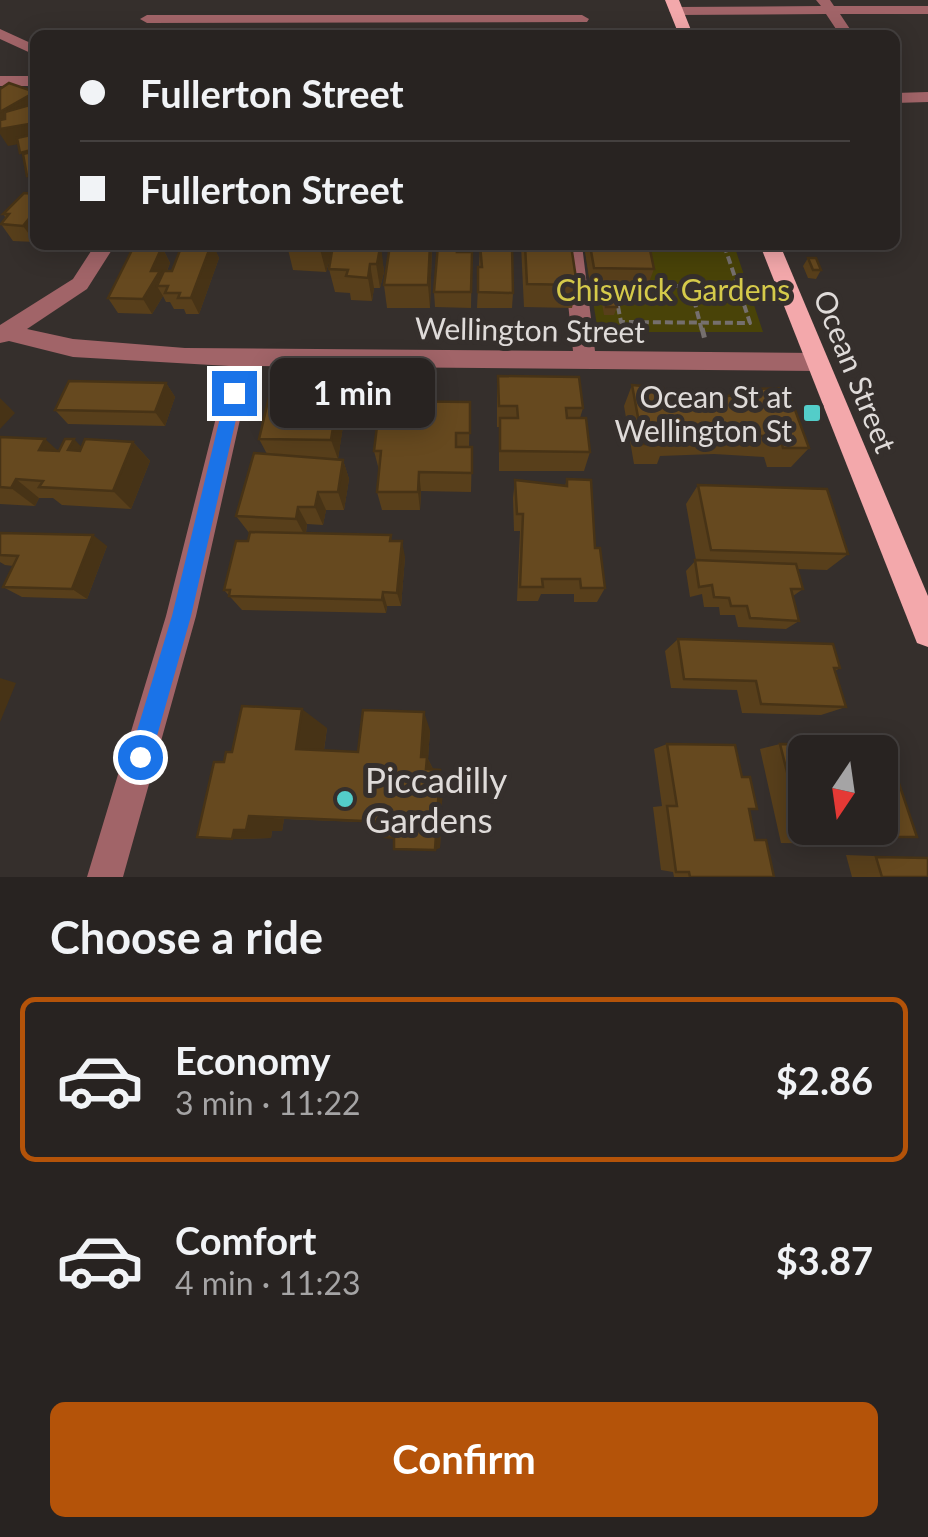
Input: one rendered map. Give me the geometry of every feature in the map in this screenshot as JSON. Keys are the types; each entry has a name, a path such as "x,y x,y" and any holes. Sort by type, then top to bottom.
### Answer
{"main road":[{"path":"674,6 684,30"},
{"name":"Ocean Street","path":"772,250 927,626"}],"street":[{"path":"139,30 158,0"},
{"path":"146,19 584,27 579,0"},
{"path":"674,6 826,5 928,10"},
{"path":"826,5 844,30"},
{"path":"0,33 30,48"},
{"path":"0,81 30,81"},
{"path":"900,98 928,98"},
{"path":"3,334 80,284 102,250"},
{"path":"573,250 585,360"},
{"name":"Wellington Street","path":"3,334 74,348 184,357 817,362"},
{"path":"105,877 181,616 243,356"}],"path":[{"path":"726,250 738,286 750,322 620,322 614,286 690,286 738,286 753,286"},
{"path":"690,286 703,332"}],"green space":[{"name":"Chiswick Gardens","path":"585,250 736,250 763,332 598,332"}],"building":[{"path":"9,83 30,90 30,95 0,112 0,89"},
{"path":"30,105 30,124 0,129 5,112"},
{"path":"30,135 30,150 20,153 17,138"},
{"path":"30,152 30,175 27,176 23,154"},
{"path":"24,193 30,194 30,217 23,226 1,224 9,214 3,214"},
{"path":"132,250 161,250 151,271 160,271 143,299 108,298"},
{"path":"180,250 209,250 191,298 178,298 180,293 165,293 168,286 157,286 164,271 172,271"},
{"path":"332,250 380,250 377,264 370,264 368,278 346,276 348,270 329,269"},
{"path":"389,250 430,250 428,285 384,285"},
{"path":"438,250 472,252 471,292 434,292"},
{"path":"480,250 512,250 513,293 478,292 478,267 482,267"},
{"path":"525,250 572,250 577,285 527,284"},
{"path":"591,250 650,250 654,269 594,268"},
{"path":"808,258 816,258 821,270 813,270"},
{"path":"602,284 612,284 617,307 606,307"},
{"path":"277,364 343,365 331,440 259,439"},
{"path":"498,376 579,377 583,408 566,408 567,418 586,418 590,452 500,451 500,418 518,418 517,406 499,406"},
{"path":"69,381 166,383 155,412 55,410"},
{"path":"632,385 663,388 668,399 677,399 675,393 699,394 702,402 724,402 723,397 733,395 757,399 758,389 787,388 809,448 783,448 780,437 727,434 666,437 667,444 643,444"},
{"path":"380,401 470,402 470,433 456,433 456,447 472,447 472,473 419,472 418,492 377,492 381,451 374,451"},
{"path":"0,437 45,439 39,450 59,451 65,439 74,439 68,450 80,451 85,439 133,442 113,491 39,487 43,481 16,479 11,488 0,487"},
{"path":"254,453 343,460 338,492 318,492 315,507 298,507 296,519 236,516"},
{"path":"567,479 591,480 595,548 600,548 605,588 581,588 580,579 542,579 543,587 520,587 523,514 517,514 515,480 567,486"},
{"path":"698,485 827,489 848,554 711,550"},
{"path":"250,532 391,535 390,541 402,541 397,593 383,592 382,600 229,596 230,590 224,590 236,541 248,541"},
{"path":"0,533 93,535 72,589 3,587 18,556 0,555"},
{"path":"695,560 796,564 803,589 791,589 799,621 750,618 747,606 731,606 729,598 714,597 712,585 699,587"},
{"path":"678,639 833,644 840,668 834,668 846,707 761,704 756,681 684,679"},
{"name":"Piccadilly Gardens","path":"242,706 302,709 296,749 358,752 363,710 424,712 421,757 427,757 426,769 440,770 435,850 394,849 394,838 384,837 386,822 249,816 246,830 234,830 232,839 197,837 214,762 224,762 226,752 232,752"},
{"path":"667,744 735,745 742,777 750,777 757,809 749,809 755,840 766,840 774,877 690,877 689,872 676,872 667,806 677,806"},
{"path":"780,744 788,744 788,776"},
{"path":"898,781 917,837 898,837"},
{"path":"876,857 928,858 928,877 882,877"}],"place":[{"name":"Ocean St at Wellington St","path":"812,413"},
{"name":"Piccadilly Gardens","path":"345,799"}],"route":[{"path":"140,757 181,616 234,393"}]}
